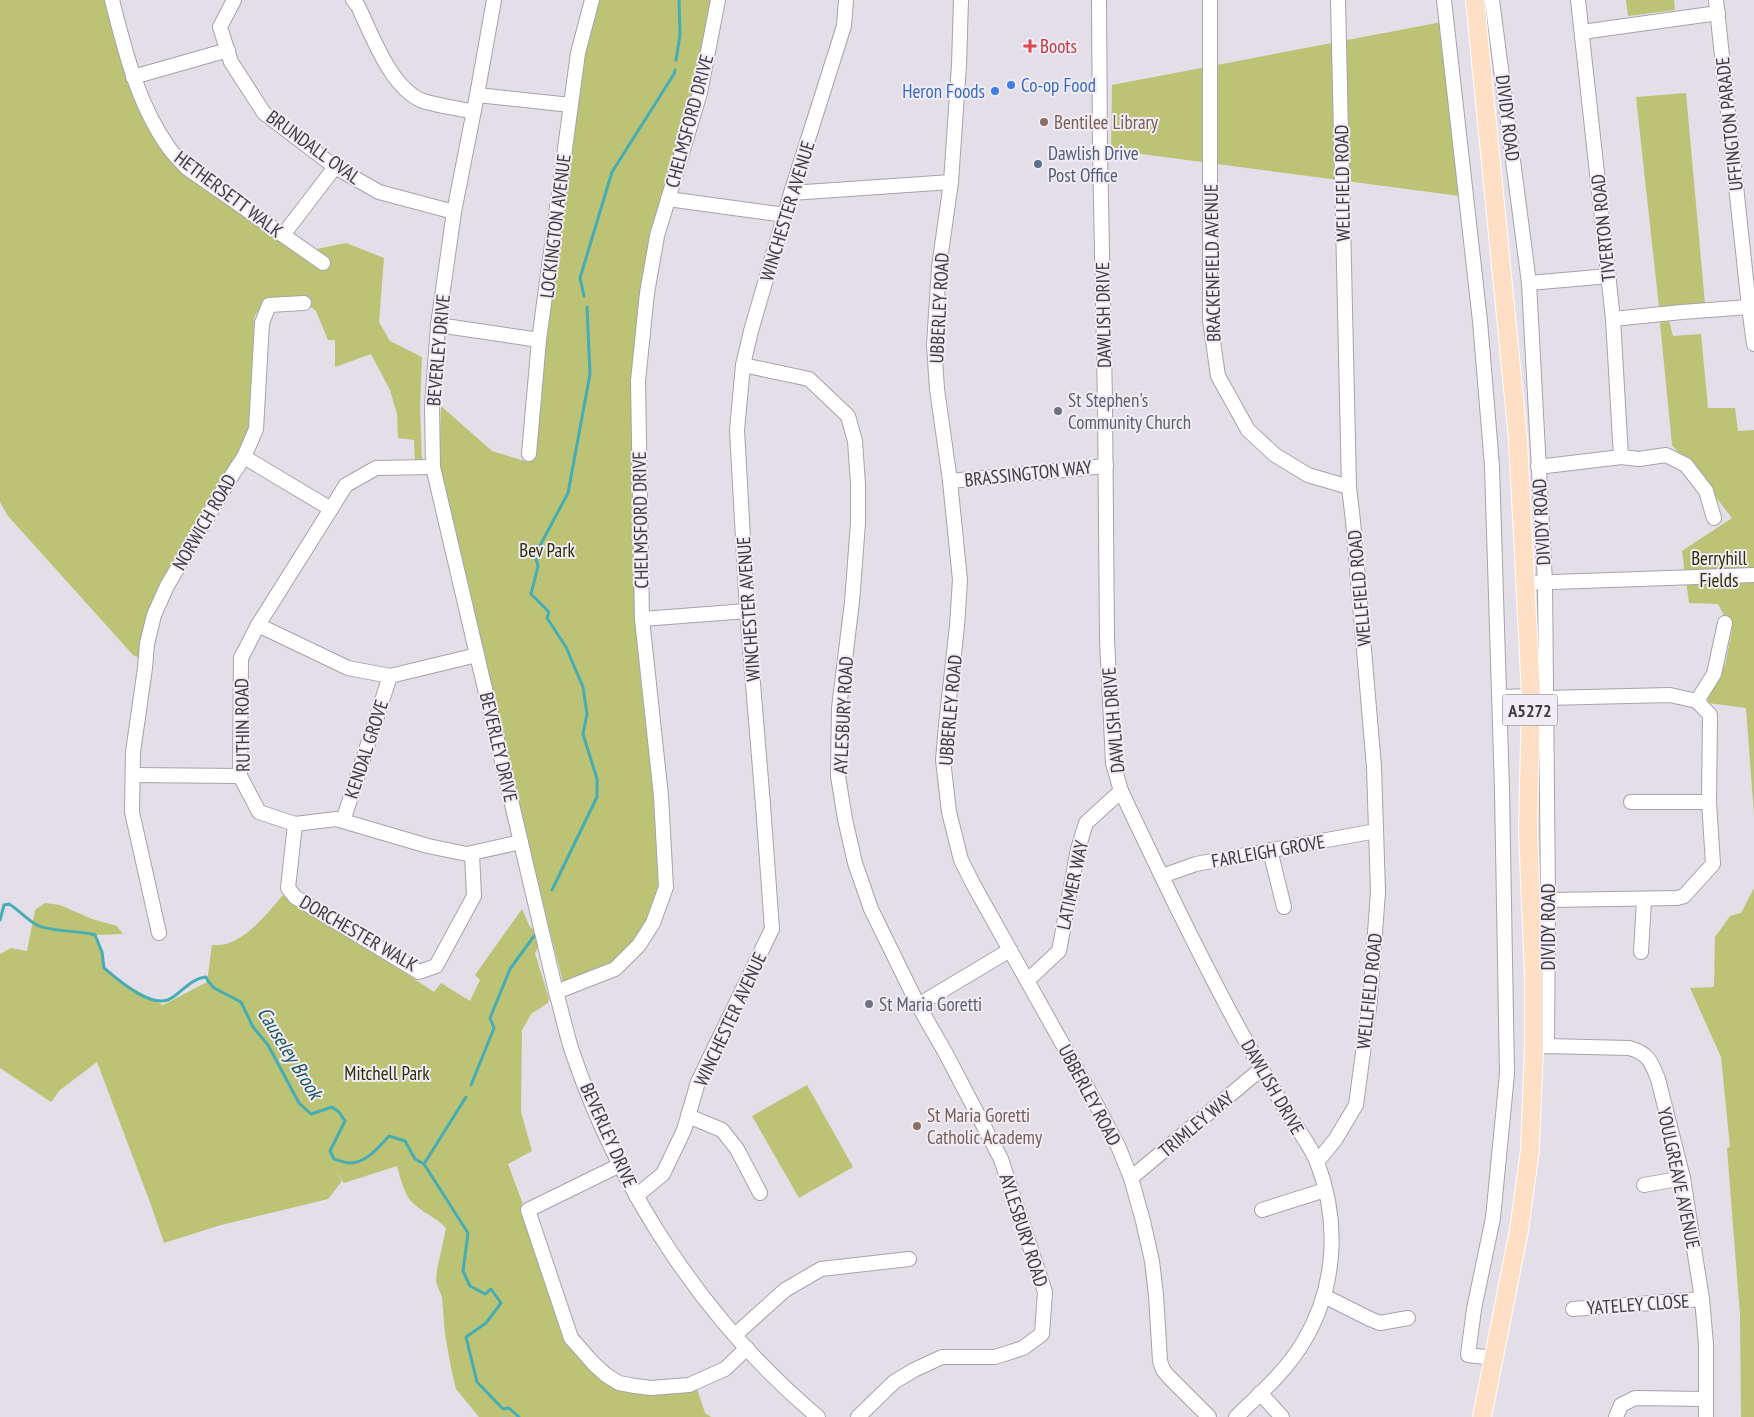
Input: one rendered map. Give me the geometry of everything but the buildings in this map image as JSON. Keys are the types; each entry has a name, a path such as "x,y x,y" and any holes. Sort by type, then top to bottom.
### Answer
{"main road":[{"name":"DIVIDY ROAD","path":"1475,0 1518,439 1524,583 1538,697 1528,830 1534,979 1540,1047 1519,1230 1482,1417"}],"street":[{"name":"HETHERSETT WALK","path":"112,0 133,76 147,112 169,149 188,168 323,263"},
{"name":"BRUNDALL OVAL","path":"234,0 220,27 232,62 264,113 334,167 379,192 454,212"},
{"name":"BEVERLEY DRIVE","path":"494,0 454,212 438,325 432,406 433,467 556,992 573,1054 602,1127 636,1196 674,1258 734,1336 770,1374 818,1417"},
{"name":"LOCKINGTON AVENUE","path":"529,454 540,340 578,53 592,0"},
{"name":"CHELMSFORD DRIVE","path":"556,992 615,968 639,944 653,923 666,887 661,796 642,619 638,381 647,293 657,236 700,93 718,0"},
{"name":"WINCHESTER AVENUE","path":"636,1196 663,1174 684,1130 698,1082 772,929 747,611 737,430 743,365 751,331 791,193 844,26 846,0"},
{"name":"UBBERLEY ROAD","path":"961,0 950,182 939,268 934,345 936,389 950,481 960,580 944,760 946,787 953,828 961,860 973,884 1028,980 1118,1146 1131,1178 1152,1261 1160,1361 1163,1370 1209,1417"},
{"name":"DAWLISH DRIVE","path":"1099,0 1107,639 1113,762 1120,791 1218,989 1261,1069 1317,1162 1332,1226 1330,1274 1317,1317 1304,1342 1289,1362 1236,1417"},
{"name":"BRACKENFIELD AVENUE","path":"1210,0 1210,320 1218,376 1248,430 1274,455 1308,476 1349,487"},
{"name":"WELLFIELD ROAD","path":"1317,1162 1336,1140 1356,1105 1370,1000 1378,892 1374,766 1349,487 1338,0"},
{"path":"1444,0 1480,320 1492,466 1500,697 1507,1074 1493,1218 1474,1309 1468,1355 1494,1358"},
{"name":"DIVIDY ROAD","path":"1492,0 1529,283 1545,582 1538,697 1548,900 1540,1047"},
{"name":"TIVERTON ROAD","path":"1578,0 1609,276 1621,457"},
{"path":"359,2 396,80 411,94 422,100 473,112"},
{"path":"1582,32 1717,6"},
{"name":"UFFINGTON PARADE","path":"1717,6 1754,344"},
{"path":"133,76 228,50"},
{"path":"477,95 571,105"},
{"path":"283,236 334,167"},
{"path":"791,193 950,182"},
{"path":"668,199 785,215"},
{"path":"1529,283 1609,276"},
{"name":"NORWICH ROAD","path":"159,933 132,812 133,752 147,644 154,615 167,586 244,457 256,429 262,323 269,305 304,303"},
{"path":"1613,319 1749,308"},
{"path":"438,325 540,340"},
{"name":"AYLESBURY ROAD","path":"743,365 810,379 848,416 855,441 858,523 852,602 840,708 838,776 845,819 858,872 871,910 918,1005 945,1052 1000,1159 1045,1292 1042,1334 1023,1348 995,1357 942,1357 894,1382 858,1417"},
{"path":"1538,466 1621,457 1639,459 1666,455 1686,465 1706,491 1714,518"},
{"path":"244,457 331,509"},
{"name":"BRASSINGTON WAY","path":"950,481 1106,466"},
{"name":"RUTHIN ROAD","path":"433,467 376,468 346,485 258,625 242,658 240,776 259,812 295,824 336,819 428,846 466,854 521,842"},
{"path":"1524,583 1754,575"},
{"path":"642,619 747,611"},
{"path":"1697,700 1714,674 1725,623"},
{"path":"258,625 348,668 390,676 477,655"},
{"name":"KENDAL GROVE","path":"343,821 390,676"},
{"path":"1500,697 1670,695 1697,700 1710,715 1709,802 1713,864 1684,896 1677,898 1548,900"},
{"path":"133,775 240,776"},
{"name":"LATIMER WAY","path":"1028,980 1058,951 1078,849 1086,823 1120,791"},
{"path":"1631,802 1709,802"},
{"name":"DORCHESTER WALK","path":"295,824 288,888 295,897 419,972 436,966 474,896 472,854"},
{"name":"FARLEIGH GROVE","path":"1162,876 1196,864 1376,831"},
{"path":"1270,850 1284,907"},
{"path":"1641,952 1644,900"},
{"path":"918,1005 1010,950"},
{"name":"YOULGREAVE AVENUE","path":"1540,1047 1629,1048 1640,1051 1648,1058 1658,1079 1683,1178 1702,1299 1706,1344 1706,1417"},
{"name":"TRIMLEY WAY","path":"1131,1178 1261,1069"},
{"path":"688,1116 722,1130 737,1149 760,1194"},
{"path":"620,1165 528,1210 571,1338 592,1364 606,1375 619,1383 651,1388 689,1385 702,1380 725,1369 747,1348"},
{"path":"1644,1185 1683,1178"},
{"path":"1262,1210 1325,1190"},
{"path":"734,1336 785,1290 821,1269 909,1259"},
{"path":"1324,1296 1370,1320 1380,1322 1408,1318"},
{"name":"YATELEY CLOSE","path":"1574,1309 1702,1299"},
{"path":"1260,1393 1282,1417"},
{"path":"1616,1417 1621,1405 1635,1398 1706,1399"}],"green space":[{"path":"0,0 107,0 127,82 148,124 171,163 297,253 346,243 384,258 379,322 390,341 422,357 420,408 422,460 415,463 414,440 398,438 397,414 390,390 371,354 335,367 335,340 328,340 316,311 304,302 267,303 257,312 254,318 249,429 238,456 167,575 140,658 133,655 8,516 0,502"},
{"name":"Bev Park","path":"593,0 714,0 690,112 649,234 648,261 637,320 632,374 632,468 639,664 662,865 653,911 633,944 609,965 563,982 505,755 439,466 441,406 492,451 528,462 534,457 539,383 567,151"},
{"path":"1626,0 1674,0 1675,10 1628,16"},
{"path":"1442,22 1460,196 1111,150 1112,85"},
{"path":"1686,93 1705,304 1659,307 1636,97"},
{"name":"Berryhill Fields","path":"1669,321 1673,336 1701,334 1708,408 1735,408 1738,431 1754,430 1754,815 1746,708 1708,703 1708,689 1725,665 1732,630 1718,604 1689,603 1682,551 1732,518 1672,445 1660,323"},
{"path":"1754,888 1754,1417 1741,1417 1740,1315 1727,1148 1730,1147 1721,1057 1690,988 1714,987 1715,937 1730,916 1741,913"},
{"name":"Mitchell Park","path":"287,895 434,992 441,983 470,1001 480,980 475,975 522,909 530,927 535,931 540,945 535,953 549,999 548,1003 531,1014 522,1030 521,1112 532,1151 508,1164 524,1207 561,1326 611,1383 696,1386 705,1413 711,1417 479,1417 456,1389 445,1334 442,1297 436,1282 446,1228 410,1200 403,1186 397,1166 344,1183 334,1168 342,1181 328,1199 221,1225 164,1243 97,1062 60,1090 51,1102 0,1068 0,954 11,948 27,951 35,910 45,903 60,905 92,919 117,926 123,934 96,935 102,952 104,968 116,979 163,1005 207,982 212,945 233,942 242,936 260,921 282,896"},
{"path":"807,1085 853,1167 799,1198 752,1116"}],"waterway":[{"path":"676,60 680,35 679,0"},
{"path":"584,296 580,278 612,172 675,70"},
{"path":"552,890 597,797 597,779 583,734 587,714 583,687 566,647 547,618 549,612 531,594 538,566 535,555 568,493 590,374 587,307"},
{"name":"Causeley Brook","path":"0,920 4,905 9,904 33,923 43,927 95,935 102,952 104,968 137,993 147,998 165,1001 192,982 206,977 214,988 241,1002 253,1027 268,1045 299,1103 311,1114 332,1107 339,1112 345,1121 330,1151 334,1159 346,1163 361,1160 372,1154 389,1136 405,1141 415,1159 424,1164 468,1233 463,1271 470,1286 485,1294 491,1289 501,1303 486,1323 466,1337 477,1382 503,1409 509,1408 519,1417"},
{"path":"471,1085 494,1028 490,1018 510,969 534,936"},
{"path":"424,1164 466,1097"}],"place":[{"name":"Boots","path":"1030,46"},
{"name":"Co-op Food","path":"1011,85"},
{"name":"Heron Foods","path":"995,91"},
{"name":"Bentilee Library","path":"1044,122"},
{"name":"Dawlish Drive Post Office","path":"1038,164"},
{"name":"St Stephen's Community Church","path":"1058,411"},
{"name":"St Maria Goretti","path":"869,1004"},
{"name":"St Maria Goretti Catholic Academy","path":"917,1126"}]}
